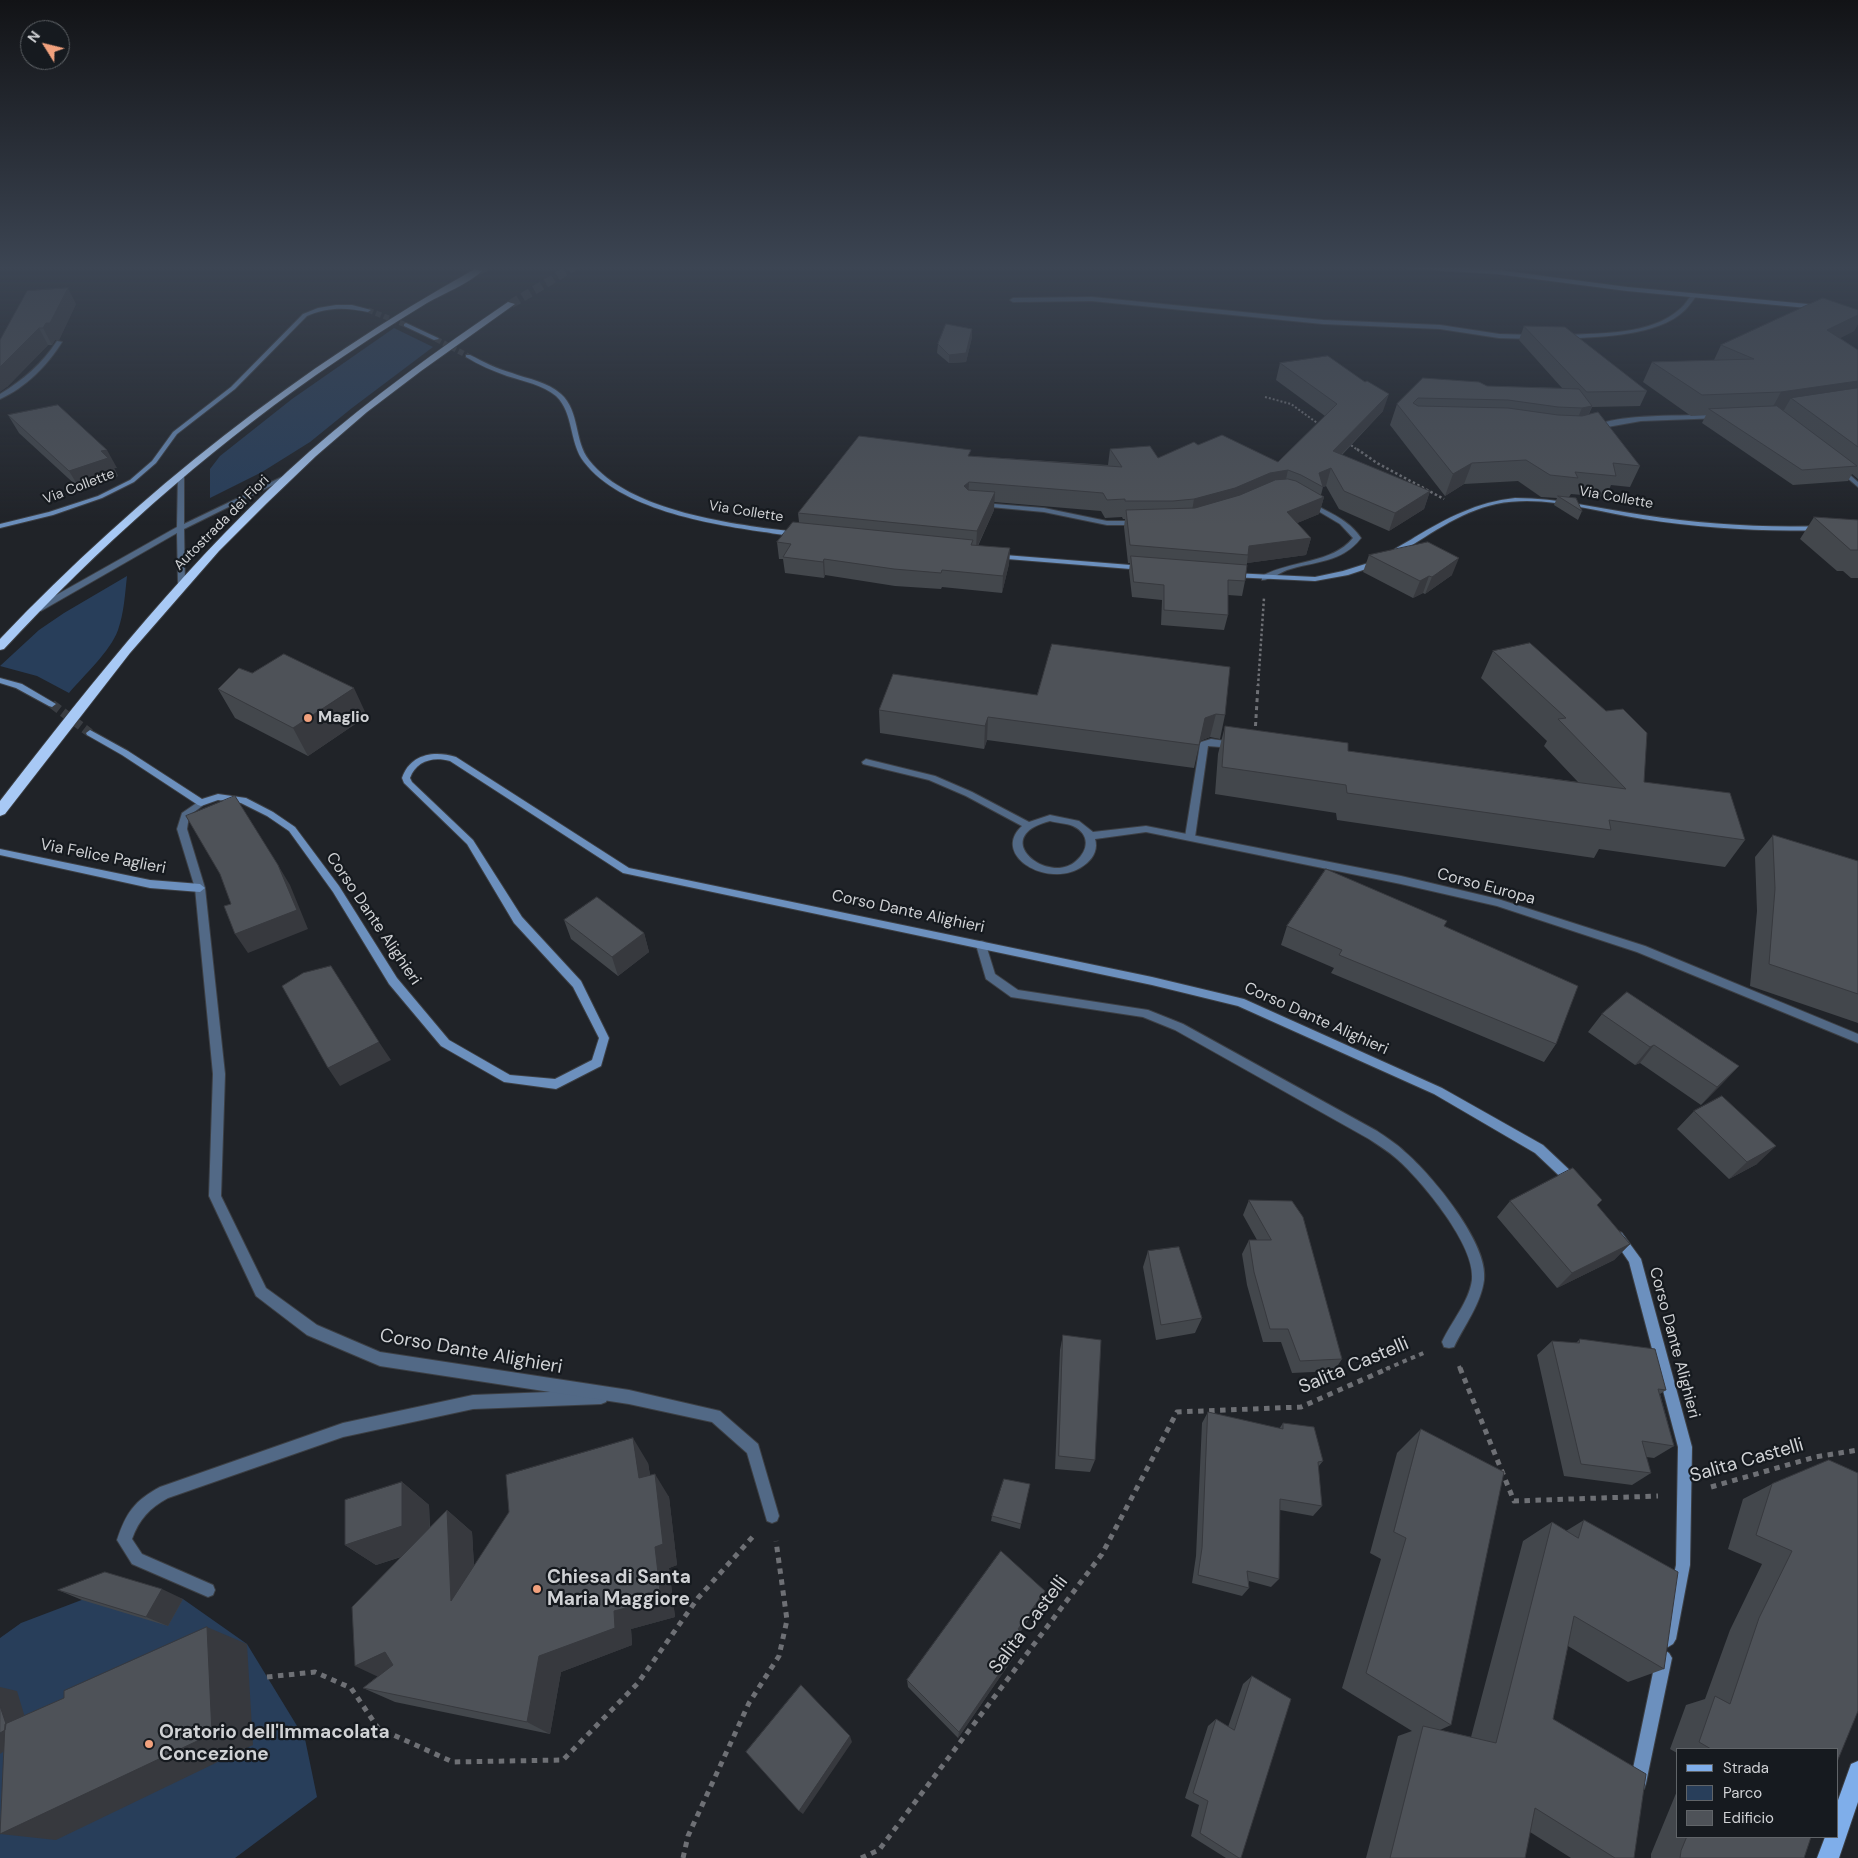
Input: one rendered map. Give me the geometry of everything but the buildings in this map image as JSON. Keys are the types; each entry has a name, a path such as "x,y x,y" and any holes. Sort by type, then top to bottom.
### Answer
{"highway":[{"path":"0,646 30,613 181,474 304,378 342,353"},
{"name":"Autostrada dei Fiori","path":"0,811 57,735 123,653 182,584 237,526 292,473 364,410 441,353"}],"main road":[{"path":"1838,1830 1858,1771"},
{"path":"1828,1858 1835,1838"}],"street":[{"path":"0,397 19,386 54,353"},
{"name":"Via Collette","path":"0,526 59,511 100,497 132,481 154,462 175,433 233,388 268,353"},
{"name":"Via Collette","path":"468,356 501,372 539,385 559,396 567,407 585,460 601,476 621,488 664,508 717,523 746,529 803,534"},
{"path":"1590,429 1612,423 1636,420 1722,417"},
{"path":"1837,466 1858,485"},
{"path":"30,613 180,528 292,473"},
{"path":"181,474 182,584"},
{"path":"1265,578 1274,571 1324,559 1343,551 1354,544 1357,538 1346,525 1300,498"},
{"name":"Via Collette","path":"1226,574 1265,578 1314,579 1345,573 1380,560 1466,512 1497,502 1558,501 1637,516 1708,525 1765,529 1828,527"},
{"path":"978,505 1044,510 1107,523 1143,523"},
{"path":"983,554 1148,568"},
{"path":"0,680 19,686 52,704"},
{"path":"90,733 125,753 201,803"},
{"path":"1190,837 1204,744 1211,742 1249,748 1254,742"},
{"name":"Corso Dante Alighieri","path":"772,1516 753,1449 715,1416 629,1397 380,1359 312,1330 261,1292 215,1196 219,1074 200,888 182,828 185,815 201,803 218,797 243,800 270,814 292,829 336,889 393,981 445,1043 508,1079 556,1084 597,1063 604,1038 577,984 518,920 470,842 408,783 406,778 410,768 423,759 432,756 443,755 453,759 626,871 981,945 1240,1002 1438,1091 1539,1150 1570,1176 1582,1191"},
{"path":"866,762 932,778 1028,825"},
{"path":"1050,818 1073,822 1083,828 1090,836 1092,853 1078,867 1054,872 1036,866 1022,857 1018,848 1017,840 1021,831 1028,825 1050,818"},
{"name":"Corso Europa","path":"1090,836 1146,829 1401,880 1498,903 1641,949 1858,1039"},
{"name":"Via Felice Paglieri","path":"0,852 150,884 200,888"},
{"path":"981,945 990,976 1015,994 1144,1013 1179,1027 1373,1135 1403,1157 1461,1227 1478,1261 1478,1279 1449,1342"},
{"name":"Corso Dante Alighieri","path":"1611,1229 1635,1259 1685,1447 1683,1565 1635,1798"},
{"path":"208,1590 137,1559 124,1540 130,1520 147,1501 166,1492 343,1430 473,1402 629,1397"}],"path":[{"path":"1265,397 1291,404 1323,427"},
{"path":"1345,441 1377,463 1466,512"},
{"path":"1254,742 1265,578"},
{"name":"Salita Castelli","path":"861,1858 879,1850 1102,1554 1177,1412 1301,1407 1449,1342 1514,1502 1684,1495 1815,1457 1858,1450"},
{"path":"267,1677 315,1672 351,1688 378,1728 453,1762 563,1760 638,1683 698,1598 772,1516"},
{"path":"683,1858 688,1836 749,1703 779,1656 787,1620 772,1516"}],"green space":[{"path":"359,353 425,353 310,442 262,472 210,498 210,469 220,456 292,399"},
{"path":"127,576 122,617 118,630 103,655 69,693 37,676 0,666 39,630"},
{"path":"129,1582 183,1599 247,1644 305,1739 317,1797 235,1858 0,1858 0,1638 21,1623"}],"tunnel":[{"path":"462,353 468,356"},
{"path":"52,704 90,733"}],"place":[{"name":"Maglio","path":"308,718"},
{"name":"Chiesa di Santa Maria Maggiore","path":"537,1589"},
{"name":"Oratorio dell'Immacolata Concezione","path":"149,1744"}]}
